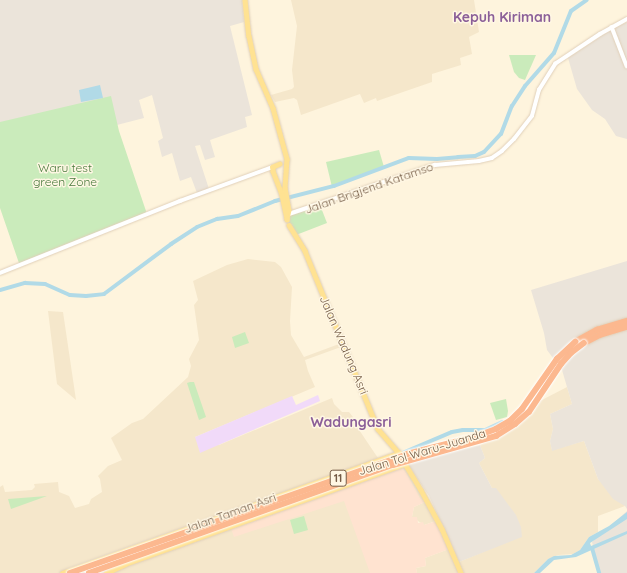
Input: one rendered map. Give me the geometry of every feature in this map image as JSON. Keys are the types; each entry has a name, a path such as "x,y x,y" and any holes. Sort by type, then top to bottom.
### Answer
{"highway":[{"name":"Jalan Tol Waru–Juanda","path":"89,573 407,454 474,437 496,429 510,421 522,409 557,359 575,342 597,330 627,320"},
{"name":"Jalan Tol Waru–Juanda","path":"70,573 393,465 486,440 504,432 528,412 561,364 571,353 584,343 611,331 627,328"},
{"path":"97,573 122,561"}],"main road":[{"path":"245,0 256,69 283,142 287,167 282,189"},
{"path":"271,107 284,157 280,164 272,169 282,189"},
{"path":"280,164 287,167"},
{"name":"Jalan Wadung Asri","path":"282,189 286,205 289,232 306,254 378,429 399,454 423,494"},
{"name":"Jalan Taman Asri","path":"62,573 399,454"},
{"path":"402,459 402,466 423,494 442,529 462,573"},
{"path":"377,461 380,472"},
{"path":"370,463 374,475"},
{"path":"106,573 129,562 380,472 402,466"}],"street":[{"name":"Jalan Brigjend Katamso","path":"287,216 374,184 435,165 479,161 492,158 510,143 532,116 539,90 555,64 627,19"},
{"path":"612,27 627,66"},
{"path":"0,273 180,200 272,169"}],"shaded area":[{"path":"0,0 242,0 244,22 230,26 252,115 245,117 247,127 210,140 215,157 205,160 200,145 195,146 209,189 197,193 191,177 180,181 172,153 162,157 158,141 163,138 152,95 139,100 144,118 113,126 0,124"},
{"path":"291,0 474,0 479,32 469,37 472,54 460,58 461,65 432,74 432,82 377,101 376,98 364,103 360,94 301,115 297,100 294,98 275,102 271,95 292,89 294,87 292,70 297,26"},
{"path":"627,22 627,139 616,136 605,119 592,110 577,89 568,58 609,31"},
{"path":"248,259 275,262 281,267 292,287 290,321 291,335 304,357 339,344 341,347 305,360 315,387 195,437 219,445 332,398 334,404 342,412 349,412 353,417 351,418 378,458 398,453 402,464 426,499 415,504 411,512 415,573 0,573 0,487 3,485 5,492 32,490 35,487 34,484 58,482 59,492 69,496 75,508 89,504 91,499 102,492 100,479 98,476 108,466 122,460 111,438 132,423 143,419 188,377 191,366 189,359 199,340 194,305 198,300 193,281 227,265"},
{"path":"627,261 627,509 625,506 613,499 598,479 584,441 552,451 550,441 553,429 550,414 572,404 562,370 547,350 544,333 531,290"},
{"path":"48,311 63,312 76,400 57,384"},
{"path":"567,387 572,404 550,414 553,429 550,441 552,450 584,441 598,479 625,506 598,516 598,532 589,537 580,550 573,554 558,555 548,559 534,573 464,573 459,562 495,547 492,488 479,463 485,458 480,445 513,428 533,412 540,401"},
{"path":"318,395 320,401 200,453 195,437 292,396 296,405"},
{"path":"480,445 485,458 479,463 492,488 496,488 516,515 521,527 522,537 459,562 429,496 407,463"},
{"path":"401,464 420,498 425,502 414,507 412,517 417,517 418,523 423,522 424,525 436,521 449,549 425,558 426,566 416,568 417,573 370,573 344,501 234,537 231,528"},
{"path":"425,502 436,521 424,525 412,517 414,507"},
{"path":"627,511 627,573 600,573 592,542"},
{"path":"449,549 460,573 417,573 416,568 426,566 425,558"}],"green space":[{"path":"509,55 536,55 525,80 519,78 514,72"},
{"name":"Waru test green Zone","path":"111,96 119,131 147,214 20,266 0,208 0,122"},
{"path":"379,150 384,167 332,187 326,162"},
{"path":"320,205 327,223 296,235 290,228 288,220 289,215"},
{"path":"245,332 249,343 235,348 232,337"},
{"path":"194,382 206,417 199,420 187,383"},
{"path":"506,399 508,411 507,417 496,420 490,403"},
{"path":"47,496 11,509 8,499"},
{"path":"304,516 308,530 294,534 290,520"}],"water":[{"path":"100,85 103,98 81,102 79,90"},
{"path":"627,512 627,519 590,543 591,546 627,531 627,534 576,557 554,560 540,573 534,573 548,559 554,556 571,555 580,550 589,537 609,526"}],"waterway":[{"path":"0,290 25,283 45,284 70,295 86,296 104,294 171,244 197,227 217,219 238,216 275,201 334,186 409,158 437,159 475,156 484,152 501,134 512,106 525,86 554,53 571,11 587,0"},
{"path":"400,454 452,432 463,430 485,430 502,422"},
{"path":"592,548 599,573"}],"district":[{"name":"Kepuh Kiriman","path":"502,17"},
{"name":"Wadungasri","path":"351,422"}]}
